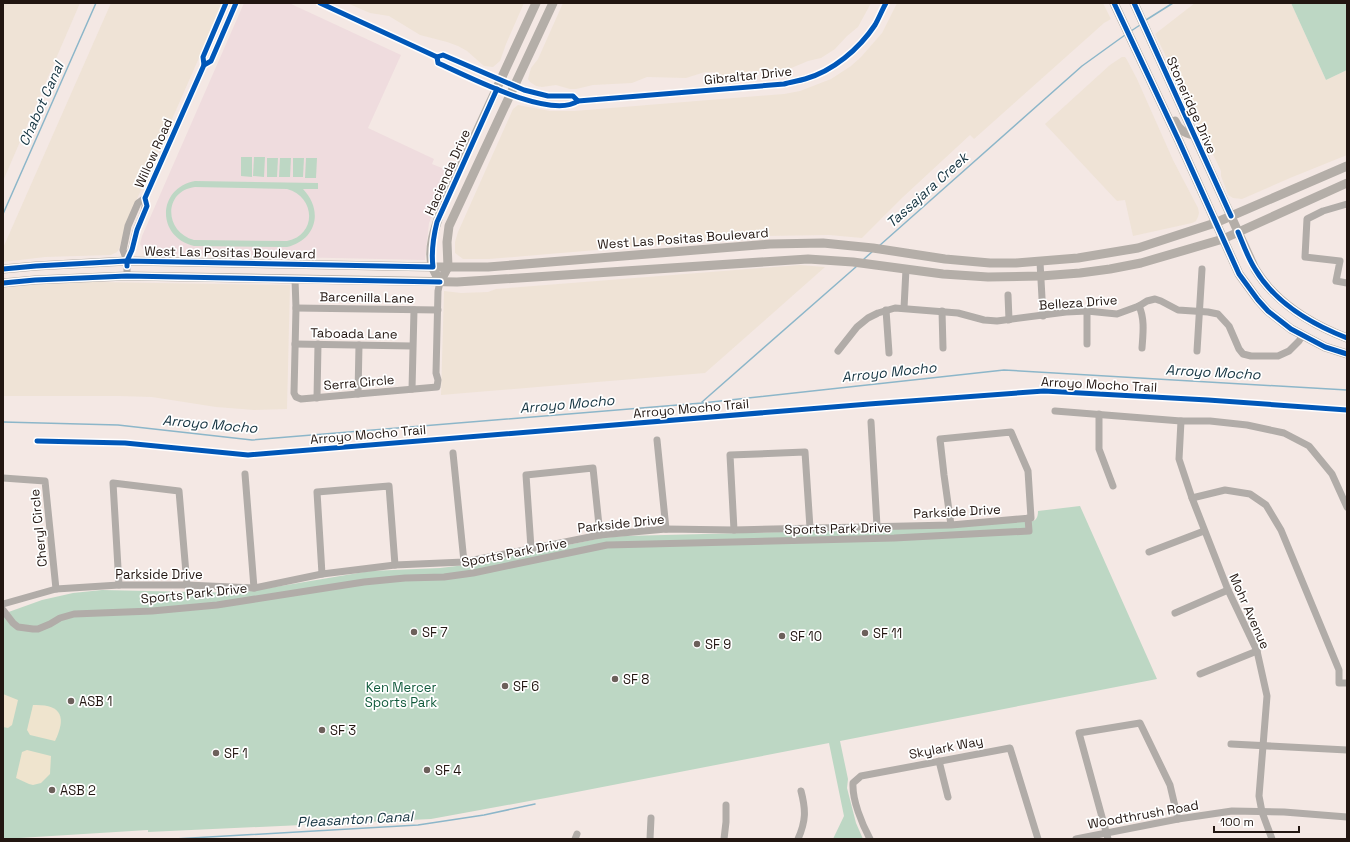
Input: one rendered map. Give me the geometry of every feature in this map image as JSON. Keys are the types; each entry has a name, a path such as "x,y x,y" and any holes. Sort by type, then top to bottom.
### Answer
{"main road":[{"name":"Hacienda Drive","path":"440,282 433,267 431,255 432,241 437,222 443,205 536,3"},
{"name":"Hacienda Drive","path":"448,267 447,242 449,226 511,90 553,3"},
{"name":"Stoneridge Drive","path":"1114,3 1155,93 1179,141 1239,274 1258,300 1280,321 1302,336 1325,347 1347,354"},
{"name":"Stoneridge Drive","path":"1135,7 1255,269 1272,291 1290,308 1320,327 1347,338"},
{"path":"1140,58 1153,45"},
{"path":"1155,93 1159,95 1167,104 1180,130 1194,135"},
{"name":"West Las Positas Boulevard","path":"3,269 127,261 488,267 770,244 822,243 873,248 945,259 982,262 1040,262 1078,258 1138,248 1215,223 1347,166"},
{"name":"West Las Positas Boulevard","path":"3,283 127,276 440,282 495,281 808,259 853,262 988,278 1041,276 1080,273 1124,267 1223,239 1347,183"},
{"path":"440,282 448,267"}],"street":[{"name":"Willow Road","path":"127,276 127,261 123,250 128,226 138,202 145,198 204,64 203,57 226,3"},
{"name":"Willow Road","path":"204,64 211,61 236,3"},
{"name":"Gibraltar Drive","path":"320,3 437,57 443,55 534,102 566,105 574,104 578,101 784,84 805,79 837,63 854,50 876,24 886,3"},
{"path":"1347,204 1323,211 1307,219 1305,257 1340,261 1336,281 1347,283"},
{"path":"1040,262 1043,316"},
{"path":"904,308 906,269"},
{"path":"1197,351 1202,269"},
{"name":"Serra Circle","path":"295,279 296,308 294,393 296,397 301,399 438,387 436,373 438,290 440,282"},
{"path":"1008,295 1009,320"},
{"name":"Belleza Drive","path":"838,351 857,327 868,318 886,310 895,308 958,313 984,320 1009,320 1087,311 1116,314 1139,306 1146,301 1155,299 1162,301 1178,310 1218,314 1224,319 1233,333 1239,349 1243,354 1251,356 1278,356 1284,354 1299,341 1302,336"},
{"path":"1139,306 1142,312 1143,321 1142,348"},
{"name":"Barcenilla Lane","path":"296,308 438,310"},
{"path":"412,390 414,310"},
{"path":"886,310 889,353"},
{"path":"942,311 943,348"},
{"path":"1087,311 1087,344"},
{"name":"Taboada Lane","path":"295,344 412,346"},
{"path":"317,398 318,344"},
{"path":"358,394 359,345"},
{"path":"1055,411 1181,421 1210,421 1247,425 1284,433 1309,446 1332,474 1347,507"},
{"path":"1099,414 1099,449 1113,486"},
{"name":"Mohr Avenue","path":"1181,421 1179,459 1204,531 1228,590 1256,651 1267,696 1259,796 1262,812 1272,839"},
{"path":"871,422 877,526"},
{"path":"951,525 940,439 1011,432 1028,471 1029,518"},
{"path":"657,440 666,529"},
{"path":"734,530 730,455 805,452 810,528"},
{"path":"453,453 464,562"},
{"path":"531,548 526,475 593,468 600,535"},
{"path":"245,474 254,588"},
{"name":"Cheryl Circle","path":"3,478 45,481 56,589"},
{"path":"119,585 113,483 179,491 187,585"},
{"path":"322,574 317,492 389,486 395,564"},
{"path":"1192,498 1225,490 1250,494 1266,505 1281,530 1340,670 1339,683 1347,683"},
{"name":"Parkside Drive","path":"3,604 56,589 119,585 187,585 254,588 322,574 395,564 464,562 600,535 666,529 734,530 951,525 1029,518"},
{"name":"Sports Park Drive","path":"13,623 24,628 38,629 60,618 74,614 152,611 217,605 364,582 405,578 444,577 480,572 607,545 894,538 1029,531 1029,518"},
{"path":"1149,552 1204,531"},
{"path":"1175,613 1228,590"},
{"path":"3,610 13,623"},
{"path":"3,622 13,623"},
{"path":"1200,674 1256,651"},
{"path":"1107,836 1079,733 1140,723 1170,785 1178,819"},
{"path":"1231,744 1347,750"},
{"name":"Skylark Way","path":"870,839 862,825 853,790 853,783 861,776 1010,748 1038,839"},
{"path":"939,761 948,797"},
{"path":"798,839 804,827 805,806 801,791"},
{"path":"724,839 726,805"},
{"name":"Woodthrush Road","path":"1076,839 1107,836 1178,819 1232,811 1284,812 1347,817"},
{"path":"650,839 651,818"}],"shaded area":[{"path":"3,3 80,3 3,181"},
{"path":"111,3 223,3 127,222 117,252 111,255 45,257 3,262 3,248"},
{"path":"244,3 289,3 401,55 368,128 434,159 432,164 452,172 429,223 425,260 151,254 144,251 140,244 142,236"},
{"path":"347,3 524,3 500,61 493,67 484,66 467,51 458,46 420,35 389,16 370,13"},
{"path":"563,3 871,3 858,27 835,49 821,58 808,61 789,69 749,71 723,76 714,72 705,72 686,78 647,77 632,83 593,85 576,89 556,85 542,87 536,86 528,79 531,68 538,59"},
{"path":"897,3 1103,3 1111,19 1104,23 974,139 970,135 903,197 862,238 829,235 765,236 489,259 463,259 455,253 455,242 458,232 513,109 518,105 550,111 574,111 784,94 800,91 831,79 851,66 861,57 882,33"},
{"path":"1195,3 1291,3 1326,80 1347,70 1347,155 1242,199 1233,198 1228,195 1221,176 1221,171 1210,148 1204,142 1192,110 1155,34"},
{"path":"1122,57 1125,57 1137,79 1173,160 1198,208 1198,217 1196,221 1192,223 1133,236 1125,200 1117,201 1045,124 1110,65"},
{"path":"800,265 825,267 705,373 441,395 444,291 461,293 488,292 496,289"},
{"path":"94,282 290,285 287,409 254,410 216,407 152,397 3,396 3,288 30,285"}],"green space":[{"path":"1291,3 1347,3 1347,70 1326,80"},
{"path":"241,157 252,157 252,177 241,176"},
{"path":"254,157 265,157 264,177 253,176"},
{"path":"267,158 278,158 277,177 267,177"},
{"path":"280,158 291,158 290,177 279,177"},
{"path":"293,158 304,158 303,177 293,177"},
{"path":"306,158 317,158 316,178 305,178"},
{"path":"195,181 318,183 318,189 303,189 310,198 313,206 315,215 314,224 305,238 287,247 194,246 182,241 173,233 168,223 166,213 168,202 173,193 182,185","holes":["195,187 287,189 297,193 303,200 308,207 309,216 308,224 304,231 297,237 287,241 194,240 184,236 177,229 173,221 171,212 173,203 177,196 185,190"]},
{"name":"Ken Mercer Sports Park","path":"1080,506 1157,679 840,741 848,779 847,788 856,823 863,839 833,839 844,816 829,743 431,819 148,832 148,830 3,839 3,614 42,600 73,593 102,590 239,593 370,571 440,568 482,563 602,538 625,536 826,531 1024,521 1030,522 1036,519 1038,511"}],"sand":[{"path":"3,694 18,700 12,725 8,728 3,727"},
{"path":"33,705 50,707 59,713 61,725 55,741 30,735 27,730"},
{"path":"27,750 51,756 50,774 41,783 33,785 16,778 22,752"}],"waterway":[{"name":"Chabot Canal","path":"3,214 96,3"},
{"name":"Tassajara Creek","path":"1146,20 1173,3"},
{"name":"Tassajara Creek","path":"1131,31 1140,25"},
{"name":"Tassajara Creek","path":"879,246 1082,66 1125,35"},
{"name":"Tassajara Creek","path":"864,259 873,251"},
{"name":"Tassajara Creek","path":"702,402 857,266"},
{"name":"Arroyo Mocho","path":"3,422 118,425 252,440 702,403 1004,370 1347,390"},
{"name":"Pleasanton Canal","path":"174,839 418,825 484,815 535,804"}],"cycle path":[{"path":"204,65 203,57 226,3"},
{"path":"127,266 127,261 132,250 137,230 147,206 145,198 204,65 211,61 236,3"},
{"path":"320,3 437,57 443,55 524,90 548,96 573,96 578,101"},
{"path":"437,57 438,63 488,86 529,101 549,105 565,105 578,101 784,84 805,79 826,71 853,51 869,34 886,3"},
{"path":"1114,3 1179,141 1239,274 1268,311 1291,329 1325,347 1347,354"},
{"path":"1134,3 1231,216"},
{"path":"3,269 127,261 433,267 432,255 437,222 497,89"},
{"path":"1238,232 1252,265 1263,281 1283,302 1307,319 1347,338"},
{"path":"3,283 127,276 440,282"},
{"name":"Arroyo Mocho Trail","path":"37,441 125,443 248,455 1044,391 1208,400 1347,410"}],"place":[{"name":"SF 7","path":"414,632"},
{"name":"SF 11","path":"865,633"},
{"name":"SF 10","path":"782,636"},
{"name":"SF 9","path":"697,644"},
{"name":"SF 8","path":"615,679"},
{"name":"SF 6","path":"505,686"},
{"name":"ASB 1","path":"71,701"},
{"name":"SF 3","path":"322,730"},
{"name":"SF 1","path":"216,753"},
{"name":"SF 4","path":"427,770"},
{"name":"ASB 2","path":"52,790"}]}
